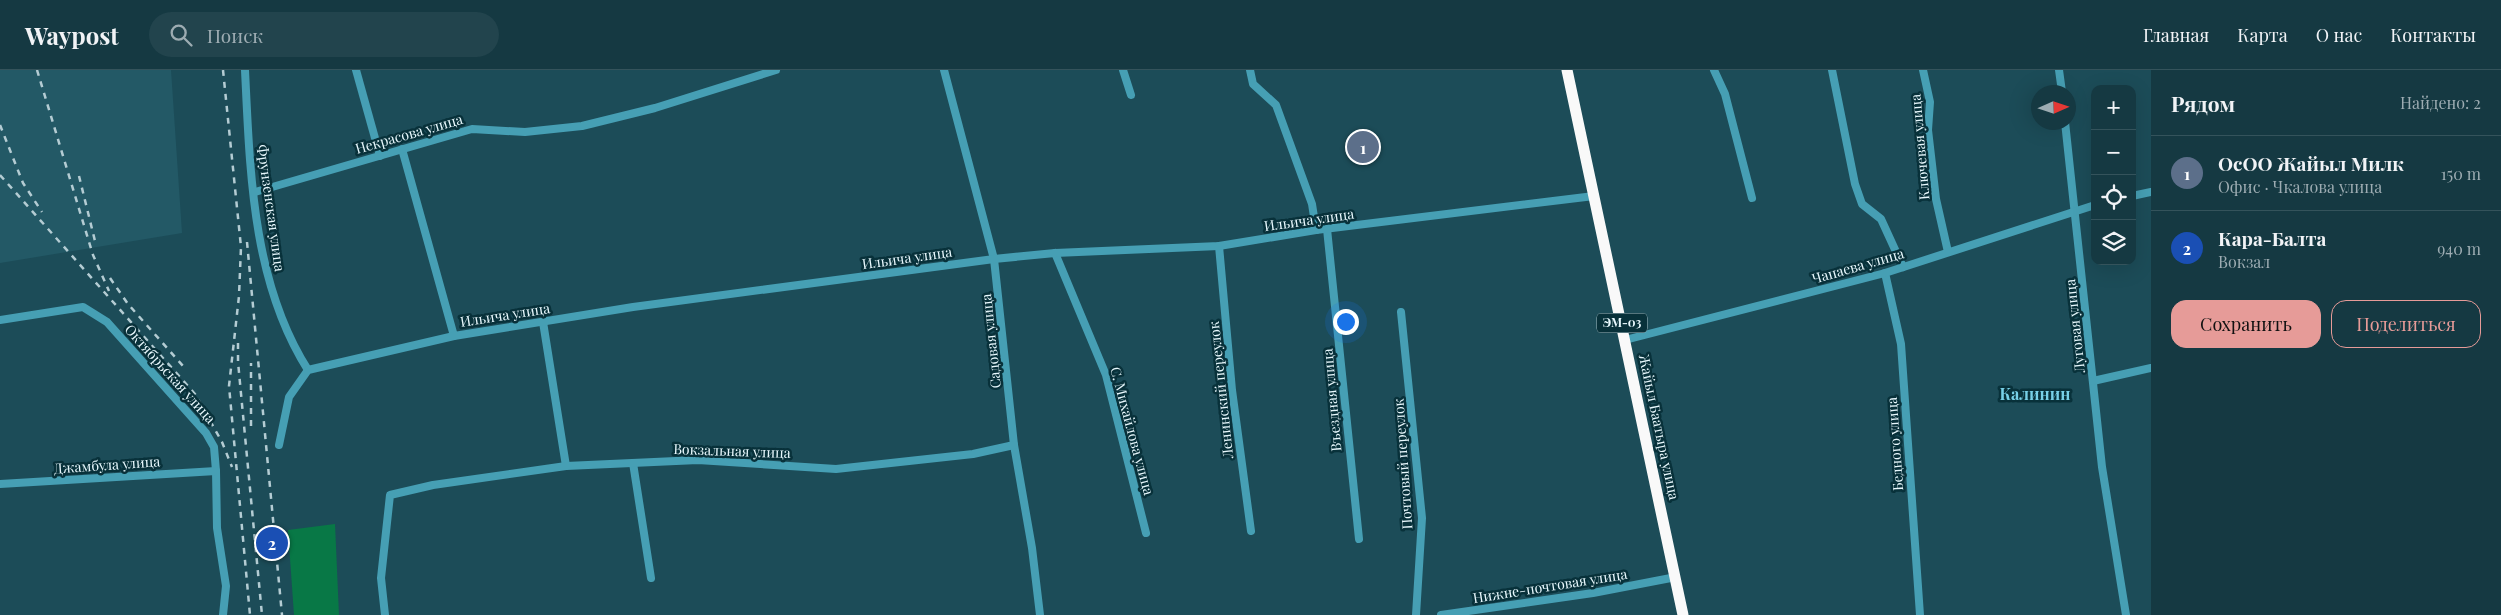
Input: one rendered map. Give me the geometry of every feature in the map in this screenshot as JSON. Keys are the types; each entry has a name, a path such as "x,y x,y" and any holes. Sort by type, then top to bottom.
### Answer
{"highway":[{"name":"Жайыл Баатыра улица","path":"1567,70 1683,615"}],"street":[{"name":"Фрунзенская улица","path":"245,70 249,139 264,266 291,342 308,370"},
{"path":"356,70 380,156"},
{"name":"Некрасова улица","path":"255,192 472,129 525,132 582,126 655,108 776,70"},
{"name":"Садовая улица","path":"944,70 994,259 1014,445 1032,548 1040,615"},
{"path":"1123,70 1131,96"},
{"path":"1250,70 1253,84 1276,105 1312,204 1316,230"},
{"path":"1714,70 1725,94 1752,198"},
{"path":"1832,70 1855,184 1862,204 1881,219 1902,267"},
{"name":"Ключевая улица","path":"1923,70 1930,102 1928,130 1936,199 1948,252"},
{"path":"2059,70 2061,85"},
{"name":"Луговая улица","path":"2066,130 2076,209 2102,467 2126,615"},
{"path":"402,150 454,336"},
{"path":"2136,195 2151,192"},
{"name":"Ильича улица","path":"308,370 454,336 994,259 1055,253 1219,246 1316,230 1594,196"},
{"name":"Чапаева улица","path":"1625,340 1885,273 2076,209 2091,206"},
{"name":"Въездная улица","path":"1327,230 1359,539"},
{"name":"Ленинский переулок","path":"1219,246 1232,390 1251,531"},
{"name":"С. Михайлова улица","path":"1055,253 1106,375 1146,532"},
{"name":"Бедного улица","path":"1885,273 1901,344 1920,615"},
{"name":"Октябрьская улица","path":"0,320 83,307 107,322 206,432 214,447 217,528 226,586 223,615"},
{"name":"Почтовый переулок","path":"1401,312 1422,518 1416,615"},
{"path":"543,322 566,466"},
{"path":"2093,382 2151,368"},
{"path":"279,444 289,397 308,370"},
{"name":"Вокзальная улица","path":"385,615 381,578 390,495 433,485 566,466 698,460 836,469 973,454 1014,445"},
{"path":"633,463 651,578"},
{"name":"Джамбула улица","path":"0,484 216,471"},
{"name":"Нижне-почтовая улица","path":"1441,615 1593,593 1676,577"}],"shaded area":[{"path":"0,70 171,70 182,233 0,263"}],"green space":[{"path":"335,524 339,615 294,615 288,530"}],"railway":[{"path":"37,70 93,255 109,291"},
{"path":"223,70 241,247 239,296 229,386 250,615"},
{"path":"0,125 23,183 42,212"},
{"path":"0,175 195,394 222,442 232,467"},
{"path":"79,176 95,241"},
{"path":"247,242 282,615"},
{"path":"110,278 128,304 183,366"},
{"path":"238,343 238,362 262,615"},
{"path":"251,363 251,426"}],"place":[{"name":"ОсОО Жайыл Милк","path":"1363,147"},
{"name":"Кара-Балта","path":"272,543"}],"district":[{"name":"Калинин","path":"2035,394"}]}
